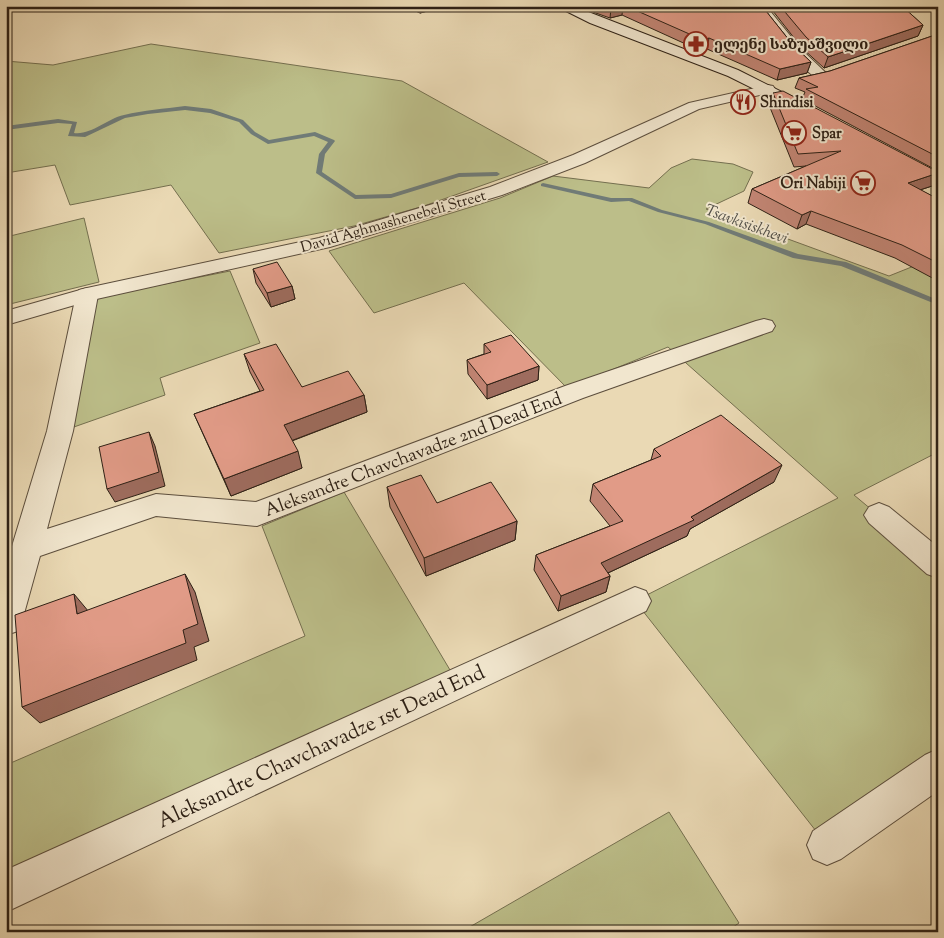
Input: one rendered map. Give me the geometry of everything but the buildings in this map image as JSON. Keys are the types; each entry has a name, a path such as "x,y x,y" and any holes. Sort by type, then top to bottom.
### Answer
{"street":[{"path":"562,6 608,26 776,87 820,117"},
{"path":"759,6 796,52 825,74 802,81"},
{"name":"David Aghmashenebeli Street","path":"6,318 87,295 323,243 486,194 579,160 694,106 776,87"},
{"path":"6,621 11,588 27,548 60,431 87,295"},
{"name":"Aleksandre Chavchavadze 2nd Dead End","path":"27,548 156,506 256,514 574,392 764,326"},
{"path":"880,515 938,565"},
{"name":"Aleksandre Chavchavadze 1st Dead End","path":"6,891 635,601"},
{"path":"827,845 938,768"}],"green space":[{"path":"151,44 402,81 548,162 424,206 354,226 219,253 171,185 70,205 55,165 6,173 6,61 53,65"},
{"path":"692,159 733,164 753,172 744,191 706,209 889,276 914,266 938,271 938,452 854,495 938,565 938,768 827,845 635,601 838,498 668,347 567,388 464,283 374,313 329,251 500,198 553,176 649,188 671,168"},
{"path":"84,218 99,282 6,305 6,237"},
{"path":"230,271 260,343 160,378 165,395 71,428 94,298"},
{"path":"344,492 453,675 6,878 6,765 305,636 262,526"},
{"path":"669,812 739,923 726,932 461,932"}],"waterway":[{"name":"Tsavkisiskhevi","path":"6,128 58,121 75,123 70,135 83,136 123,117 185,108 211,111 241,121 253,133 268,142 315,134 332,141 322,154 319,173 355,197 391,196 459,175 497,174"},
{"name":"Tsavkisiskhevi","path":"543,185 611,200 630,199 660,211 707,223 796,256 843,264 938,303"}],"place":[{"name":"ელენე საზუაშვილი","path":"696,44"},
{"name":"Shindisi","path":"743,102"},
{"name":"Spar","path":"794,133"},
{"name":"Ori Nabiji","path":"863,183"}]}
